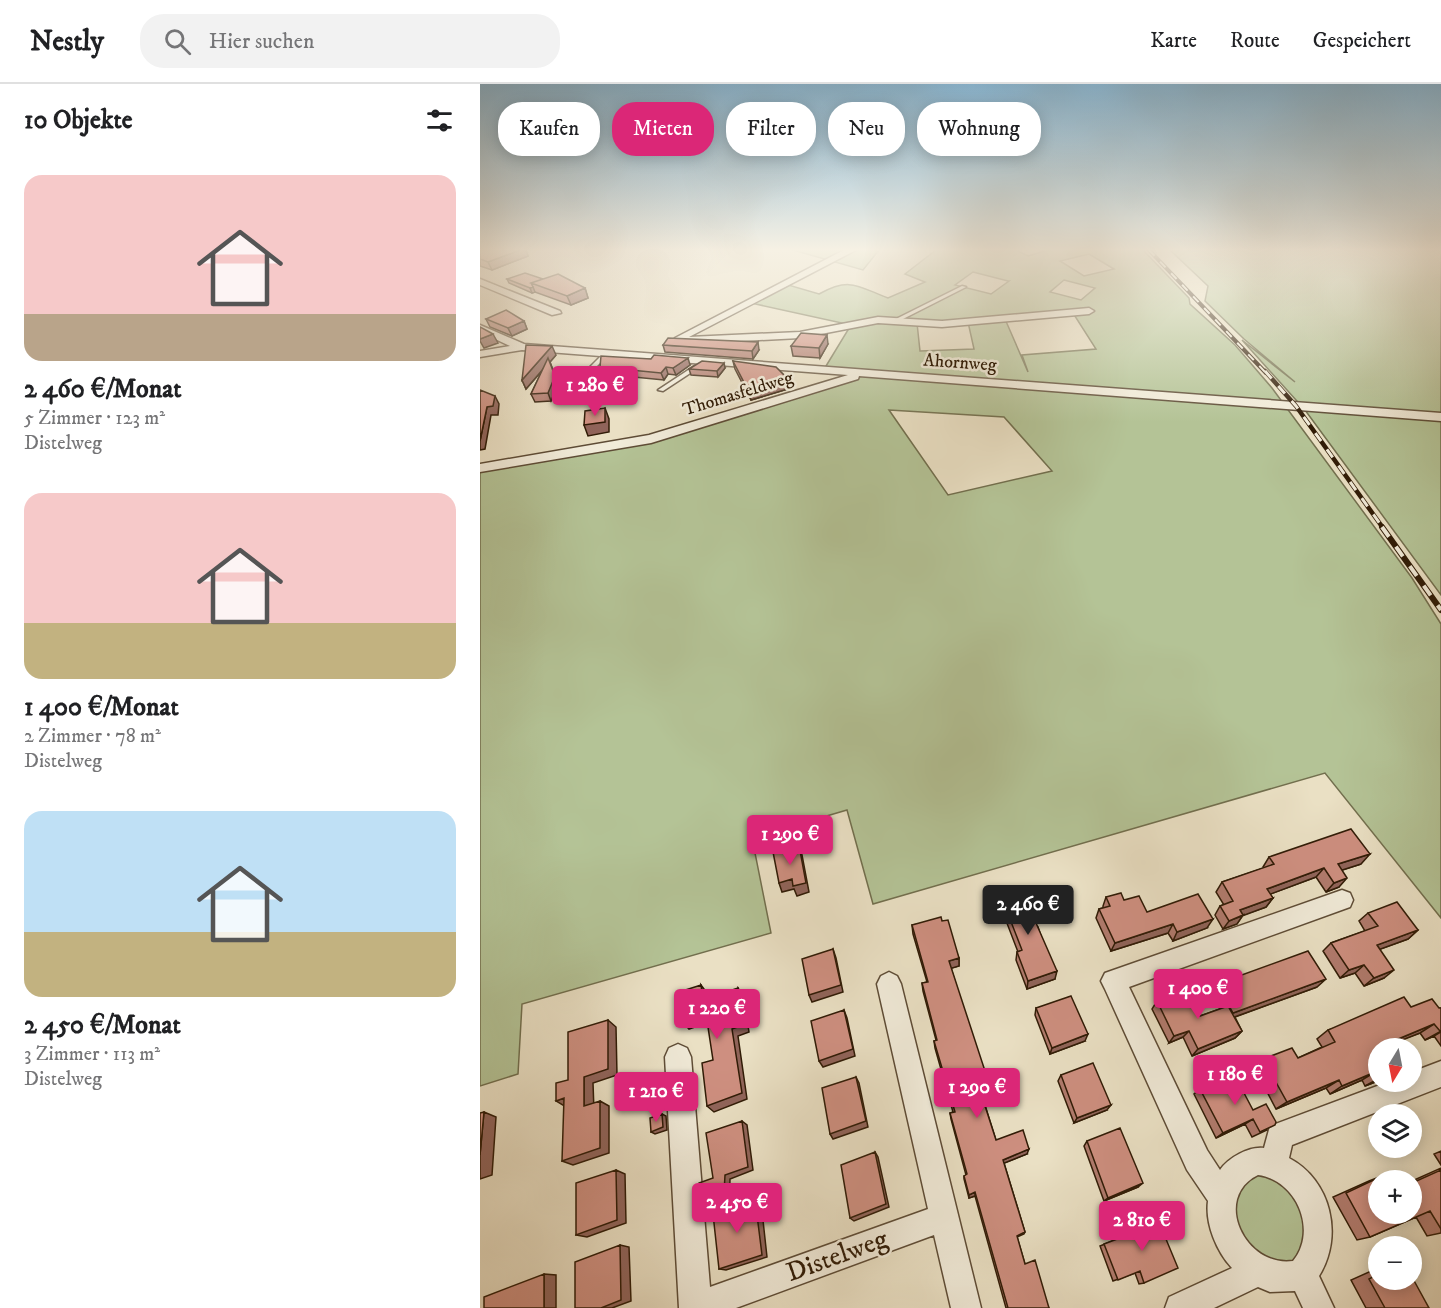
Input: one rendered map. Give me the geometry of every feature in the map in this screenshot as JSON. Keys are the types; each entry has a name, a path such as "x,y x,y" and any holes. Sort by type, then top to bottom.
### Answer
{"street":[{"path":"542,307 556,313"},
{"path":"642,357 741,307"},
{"path":"668,345 800,334 865,322 897,320 942,324 1089,311"},
{"name":"Ahornweg","path":"480,328 522,347 1441,417"},
{"path":"480,354 522,347"},
{"name":"Thomasfeldweg","path":"480,468 651,439 864,374"},
{"path":"1222,1197 1197,1160 1113,981 1342,900"},
{"path":"889,984 966,1308"},
{"name":"Distelweg","path":"678,1058 695,1308 945,1217"},
{"path":"1274,1164 1280,1136 1441,1074"},
{"path":"1256,1161 1274,1164 1291,1175 1306,1192 1316,1212 1320,1237 1316,1259 1302,1274 1283,1279 1257,1272 1243,1260 1229,1240 1221,1218 1222,1197 1227,1178 1240,1166 1256,1161"},
{"path":"1180,1308 1257,1272"},
{"path":"1302,1274 1319,1308"}],"lane":[{"path":"897,320 923,307"},
{"path":"565,395 606,354"},
{"path":"661,390 702,362"}],"green space":[{"path":"770,307 1193,307 1235,345 1272,388 1412,578 1441,624 1441,918 1325,773 873,904 847,810 752,838 771,933 522,1004 518,1074 480,1086 480,468 651,439 862,375 823,371 851,325","holes":["1073,313 1096,349 1022,355 1028,372 1005,319","968,322 974,349 920,351 917,323","889,410 1004,417 1052,471 948,495"]},
{"path":"1211,307 1441,307 1441,595 1305,410 1242,340 1295,382 1244,339"},
{"path":"1240,1166 1291,1175 1316,1259 1257,1272 1222,1197"}],"building":[{"path":"506,310 524,321 508,328 486,319"},
{"path":"480,327 493,334 480,339"},
{"path":"801,333 827,335 819,348 791,346"},
{"path":"668,338 758,342 752,351 663,345"},
{"path":"526,345 552,346 522,380"},
{"path":"654,355 688,358 673,368 666,367 661,373 600,367 601,356 651,359"},
{"path":"548,358 555,376 548,393 531,394"},
{"path":"702,361 724,363 717,371 689,369"},
{"path":"733,361 776,367 789,380 749,392"},
{"path":"480,390 495,396 493,406 487,407 480,441"},
{"path":"605,408 605,422 584,425 585,411"},
{"path":"1351,829 1370,854 1338,864 1347,878 1334,883 1324,868 1267,889 1273,898 1240,910 1243,915 1229,921 1220,906 1233,901 1222,882 1274,864 1269,857"},
{"path":"799,845 806,883 793,886 792,879 779,883 773,852"},
{"path":"1025,888 1039,922 1036,923 1057,971 1028,981 1017,952 1022,950 1001,896"},
{"path":"1121,893 1124,900 1139,896 1147,912 1198,894 1213,919 1177,932 1173,924 1115,943 1099,909 1110,906 1106,897"},
{"path":"1397,902 1418,930 1377,945 1394,970 1374,978 1364,965 1349,970 1331,943 1378,926 1368,913"},
{"path":"941,917 942,921 948,920 959,958 949,961 986,1074 976,1078 996,1140 1023,1130 1029,1149 1003,1160 1025,1232 1017,1236 1025,1264 1035,1260 1049,1308 1008,1308 975,1192 969,1195 964,1176 967,1174 950,1113 955,1112 934,1041 937,1040 922,983 928,982 912,925"},
{"path":"833,949 841,985 809,995 802,959"},
{"path":"1308,951 1326,979 1233,1013 1217,984"},
{"path":"701,985 703,1000 738,988 743,1025 732,1029 742,1093 707,1106 702,1063 713,1060 706,1014 683,1022 679,992"},
{"path":"1187,990 1200,1016 1228,1006 1242,1031 1198,1049 1189,1031 1174,1036 1157,1001"},
{"path":"1071,996 1088,1034 1052,1048 1036,1008"},
{"path":"1404,997 1411,1007 1432,999 1441,1008 1441,1031 1434,1024 1401,1038 1368,1038 1368,1075 1342,1086 1339,1080 1287,1102 1263,1059 1292,1048 1298,1058 1335,1042 1328,1030"},
{"path":"844,1010 853,1049 819,1061 811,1021"},
{"path":"608,1020 608,1069 584,1077 584,1106 600,1101 600,1148 562,1161 564,1098 556,1101 556,1083 568,1080 568,1032"},
{"path":"1093,1063 1111,1105 1077,1118 1061,1075"},
{"path":"1234,1074 1253,1110 1266,1104 1276,1122 1275,1125 1260,1132 1253,1119 1223,1133 1200,1089"},
{"path":"856,1077 866,1121 830,1134 822,1088"},
{"path":"484,1112 480,1155 480,1113"},
{"path":"662,1114 663,1127 651,1132 650,1118"},
{"path":"742,1121 748,1167 725,1175 723,1211 700,1216 699,1183 713,1178 706,1133"},
{"path":"1120,1128 1143,1183 1108,1198 1087,1141"},
{"path":"875,1152 886,1204 850,1218 841,1165"},
{"path":"616,1170 617,1220 576,1235 576,1183"},
{"path":"1441,1170 1441,1229 1430,1211 1422,1214 1422,1179"},
{"path":"1368,1183 1368,1224 1400,1224 1369,1236 1346,1193"},
{"path":"755,1199 762,1255 719,1269 713,1214"},
{"path":"1156,1215 1178,1268 1144,1283 1140,1271 1118,1280 1104,1244 1125,1236 1122,1230"},
{"path":"620,1245 621,1300 601,1308 575,1308 575,1262"},
{"path":"544,1274 544,1308 484,1308 484,1297"},
{"path":"1375,1290 1419,1290 1429,1308 1385,1308"}],"railway":[{"path":"1203,307 1266,373"},
{"path":"1265,371 1296,406 1383,528"},
{"path":"1382,527 1441,610"}]}
